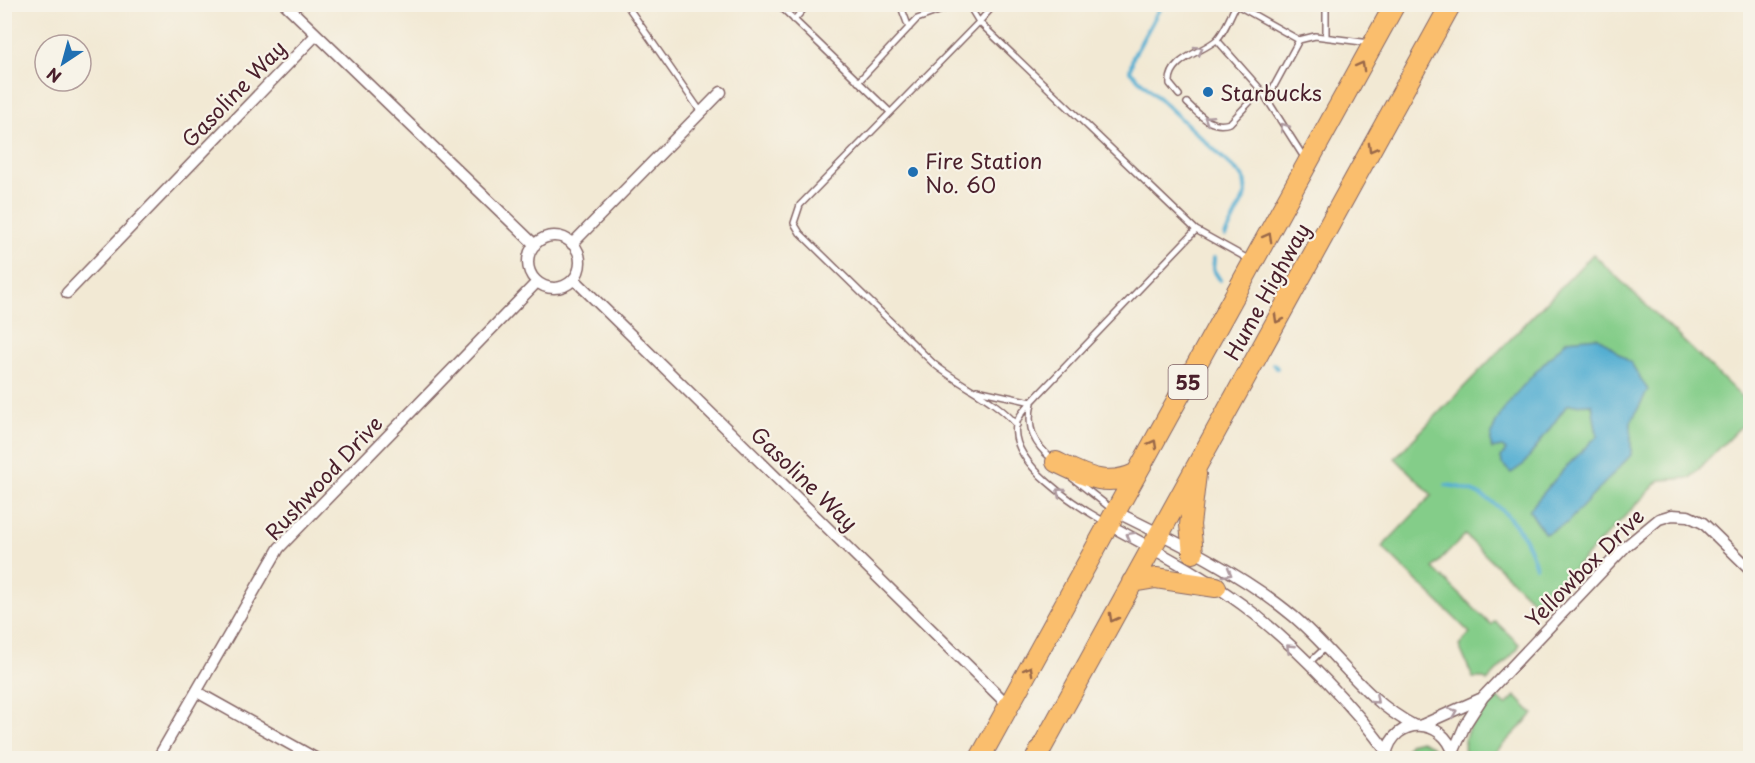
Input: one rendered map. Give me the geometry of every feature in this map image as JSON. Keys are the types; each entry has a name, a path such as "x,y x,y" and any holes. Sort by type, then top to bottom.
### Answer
{"highway":[{"name":"Hume Highway","path":"980,759 1395,4"},
{"name":"Hume Highway","path":"1036,759 1451,4"},
{"path":"1056,462 1091,477 1107,481 1123,480 1137,473"},
{"path":"1193,553 1190,525 1197,466"},
{"path":"1132,582 1156,578 1216,587"}],"street":[{"path":"285,4 316,35"},
{"name":"Gasoline Way","path":"67,292 316,35 535,244"},
{"path":"572,244 721,92"},
{"path":"549,237 557,237 572,244 580,265 574,279 567,285 552,288 537,282 531,276 528,260 535,244 549,237"},
{"name":"Gasoline Way","path":"574,279 1010,706"},
{"name":"Rushwood Drive","path":"158,759 279,548 537,282"},
{"name":"Yellowbox Drive","path":"1483,697 1625,547 1659,519 1672,515 1688,516 1703,523 1750,569"},
{"path":"1112,518 1156,541 1193,553 1268,598 1293,617 1381,706 1418,725 1443,734 1454,756"},
{"path":"1112,518 1156,541 1257,617 1308,664 1363,720 1386,755 1397,734 1483,697"},
{"path":"197,692 315,759"},
{"path":"1454,756 1465,725 1483,697"}],"lane":[{"path":"627,4 701,112"},
{"path":"778,4 890,112"},
{"path":"794,20 808,4"},
{"path":"900,4 909,28"},
{"path":"858,82 917,19 958,4"},
{"path":"968,4 979,22 1196,230 1254,262"},
{"path":"995,4 800,205 794,223 800,233 934,364 967,388 999,406 1017,425"},
{"path":"1326,4 1326,36"},
{"path":"1179,95 1170,84 1172,72 1189,56 1217,40 1236,5 1299,40 1326,36 1374,43"},
{"path":"1217,40 1261,90 1308,163"},
{"path":"1266,99 1299,40"},
{"path":"1187,103 1211,124 1223,125 1230,123 1261,90"},
{"path":"1112,518 1065,497 1035,468 1021,451 1017,442 1017,425 1023,411 1196,230"},
{"path":"967,388 1032,402"},
{"path":"1032,402 1029,415 1032,434 1041,450 1112,518"},
{"path":"1308,664 1325,648"}],"green space":[{"path":"1593,254 1750,405 1750,417 1690,478 1660,480 1538,606 1465,535 1433,568 1491,625 1495,621 1519,644 1518,649 1487,681 1483,678 1473,678 1459,646 1470,633 1382,547 1432,495 1395,458"},
{"path":"1496,696 1506,705 1515,696 1533,714 1490,758 1466,758 1464,748 1467,731 1477,716"},
{"path":"1421,741 1432,746 1437,758 1402,758 1409,744"}],"water":[{"path":"1598,337 1631,363 1648,390 1631,422 1631,455 1567,523 1545,534 1529,510 1564,469 1597,436 1592,404 1567,405 1524,464 1511,473 1502,464 1501,457 1506,450 1502,447 1492,449 1491,437 1496,422 1506,407 1567,340"}],"waterway":[{"path":"1162,4 1133,57 1130,71 1244,178 1246,194 1225,236"},
{"path":"1214,258 1213,269 1220,280"},
{"path":"1273,364 1277,368"},
{"path":"1446,485 1478,494 1504,512 1523,537 1536,567"}],"place":[{"name":"Starbucks","path":"1208,92"},
{"name":"Fire Station No. 60","path":"913,172"}]}
